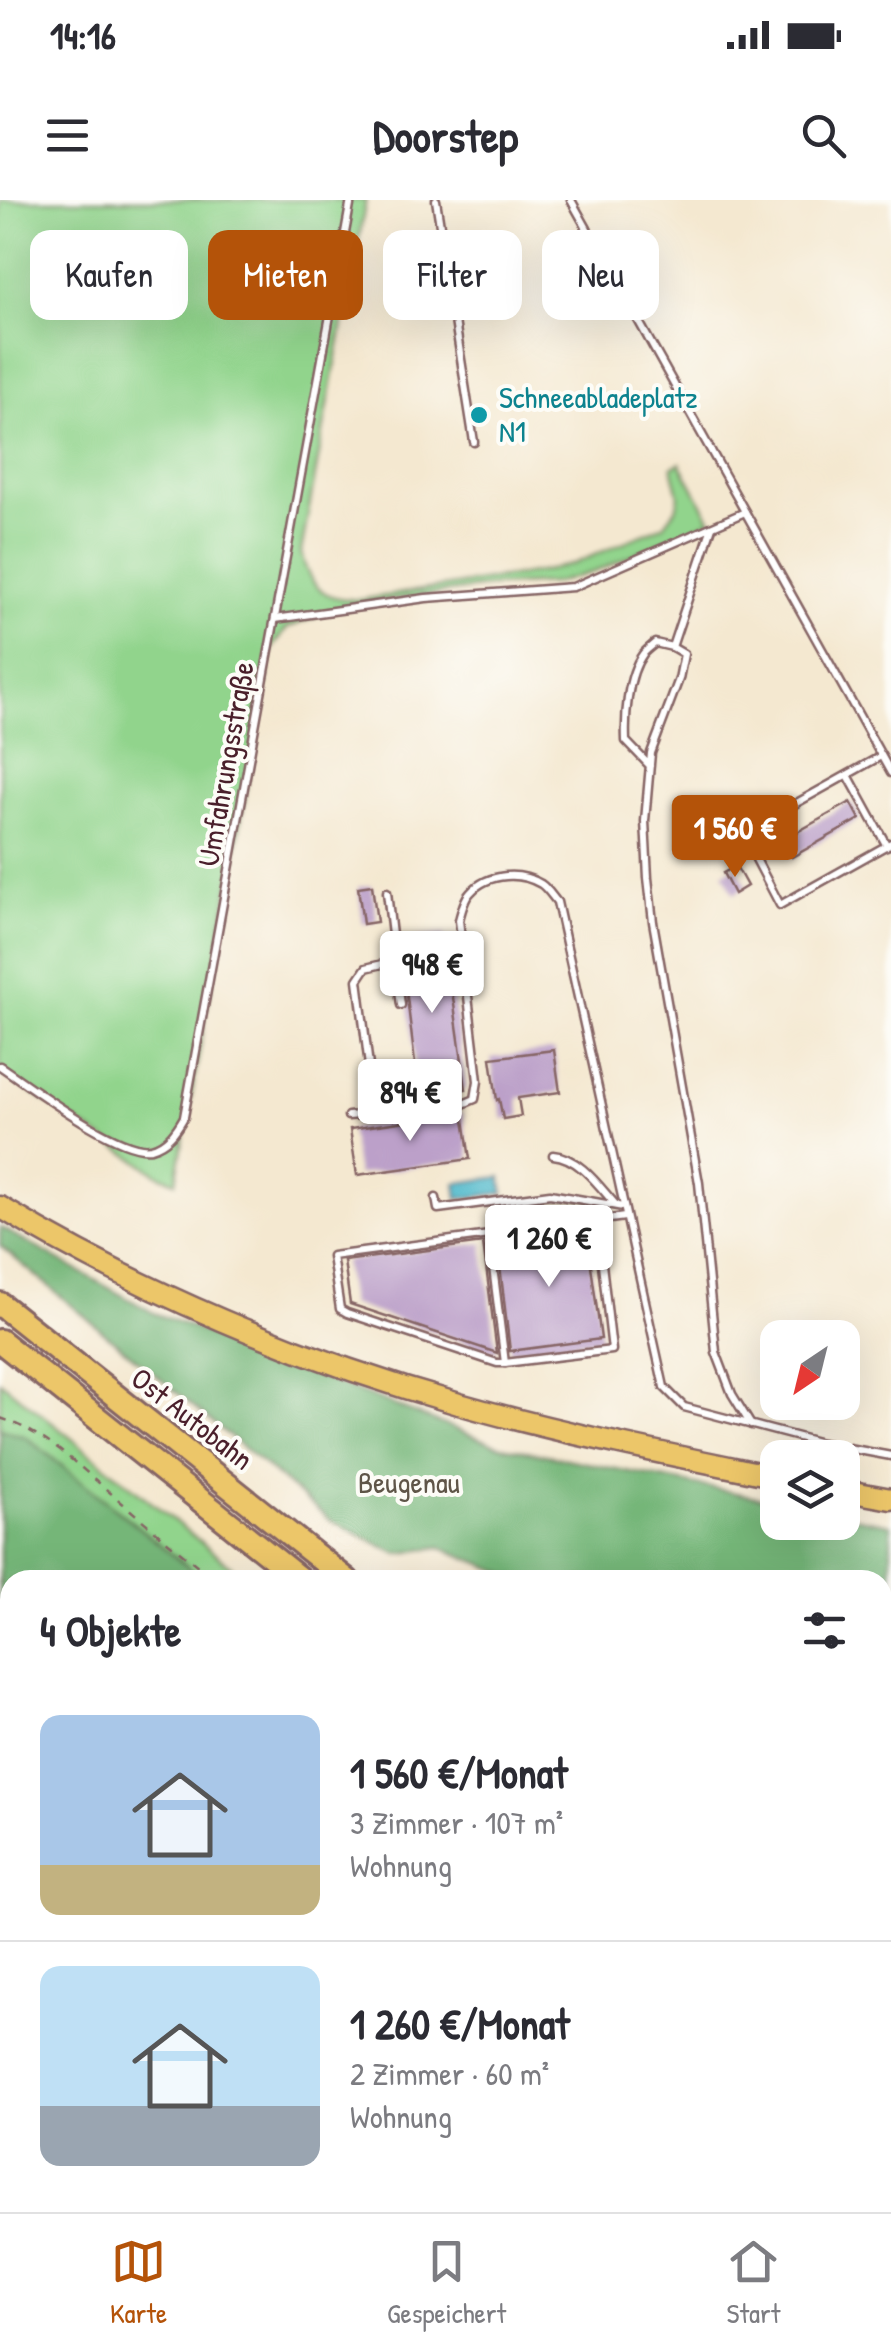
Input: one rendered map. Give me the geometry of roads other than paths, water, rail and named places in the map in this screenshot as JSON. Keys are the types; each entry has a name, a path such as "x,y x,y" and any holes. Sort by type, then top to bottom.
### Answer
{"highway":[{"name":"Ost Autobahn","path":"0,1304 334,1570"},
{"name":"Ost Autobahn","path":"0,1340 289,1570"}],"main road":[{"path":"0,1207 136,1281 226,1322 366,1376 561,1430 760,1473"},
{"path":"860,1494 891,1500"}],"lane":[{"name":"Umfahrungsstraße","path":"0,1066 112,1139 133,1148 153,1148 174,1136 184,1117 352,200"},
{"path":"436,200 474,442"},
{"path":"571,200 891,774"},
{"path":"275,619 426,598 572,586 745,512"},
{"path":"672,647 712,527"},
{"path":"650,766 626,742 625,713 634,674 643,654 655,643 684,654 679,679 651,754 650,766 645,821 652,922 698,1183 716,1352 722,1374 752,1426"},
{"path":"848,774 889,844 780,905 748,844 794,805 848,774 881,756"},
{"path":"348,1116 456,1107 475,1099 478,1080 459,920 476,887 494,877 520,876 542,885 557,902 619,1206"},
{"path":"386,892 402,1005"},
{"path":"375,1114 358,980 366,968 396,960"},
{"path":"553,1154 570,1159 619,1206 625,1217 664,1387 684,1407 820,1443 891,1456"},
{"path":"436,1198 438,1208 550,1194 619,1206"},
{"path":"598,1221 612,1350 498,1363 340,1309 332,1256 625,1217"},
{"path":"489,1235 506,1362"}],"water":[{"path":"501,1177 504,1193 458,1199 456,1183"}],"place":[{"name":"Schneeabladeplatz N1","path":"479,415"}],"park label":[{"name":"Beugenau","path":"409,1483"}]}
